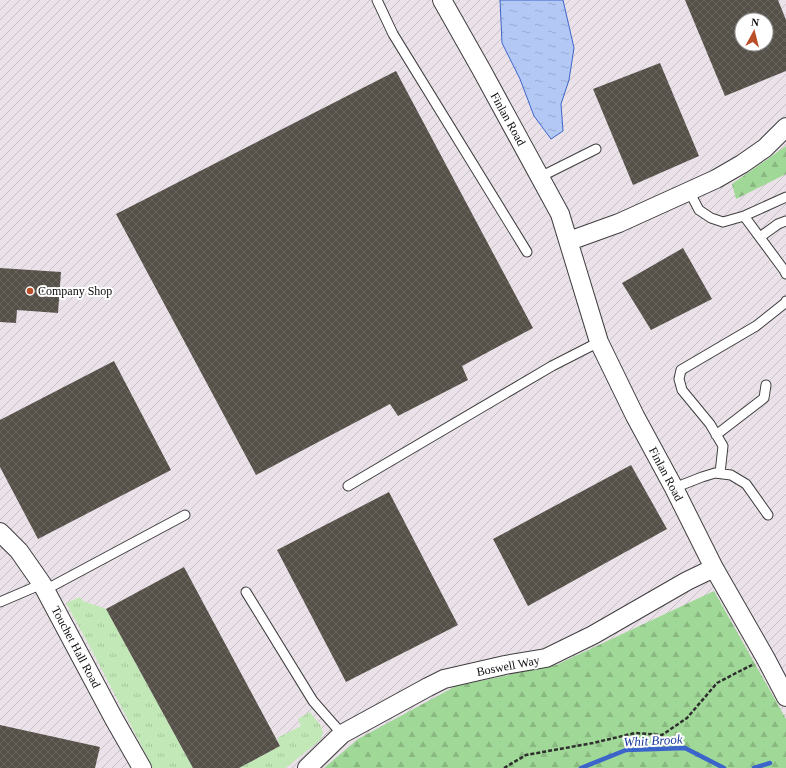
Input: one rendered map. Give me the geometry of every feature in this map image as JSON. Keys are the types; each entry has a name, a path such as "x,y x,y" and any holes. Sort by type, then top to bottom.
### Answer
{"street":[{"name":"Finlan Road","path":"442,0 560,214 599,342 635,416 674,488 714,568 786,697"},
{"path":"569,241 619,223 716,179 742,164 765,148 786,127"},
{"name":"Touchet Hall Road","path":"0,532 19,551 44,587 114,719 142,768"},
{"name":"Boswell Way","path":"307,768 342,734 444,679 505,665 546,658 593,635 687,581 714,568"}],"lane":[{"path":"377,0 394,34 527,252"},
{"path":"540,177 596,149"},
{"path":"689,191 699,210 710,218 723,222 744,216 786,197"},
{"path":"744,216 786,274"},
{"path":"760,237 778,224 786,221"},
{"path":"720,473 723,446 710,424 682,390 679,379 681,370 756,326 786,301"},
{"path":"348,486 546,370 599,342"},
{"path":"716,435 764,398 766,385"},
{"path":"674,488 715,473 731,475 746,484 768,515"},
{"path":"0,602 44,587 185,515"},
{"path":"246,592 313,701 342,734"}],"path":[{"path":"504,768 526,755 593,743 635,733 662,735 687,718 717,683 766,660"}],"shaded area":[{"path":"0,0 786,0 786,768 0,768"}],"green space":[{"path":"786,146 786,174 736,199 732,184"},
{"path":"714,591 786,719 786,768 324,768 358,739 456,686 556,665"},
{"path":"80,597 83,601 106,609 193,768 153,768 66,603"},
{"path":"310,712 321,726 323,733 320,740 286,768 239,768 280,746 277,738 301,726 298,719"}],"water":[{"path":"500,0 563,0 574,48 569,80 561,104 563,131 551,139 534,116 520,79 502,43"}],"building":[{"path":"685,0 778,0 786,20 786,71 725,96"},
{"path":"660,63 699,156 633,185 593,89"},
{"path":"396,71 533,328 462,366 468,380 398,416 390,404 256,475 116,214"},
{"path":"683,248 712,299 651,330 622,283"},
{"name":"Company Shop","path":"0,268 61,272 58,313 17,310 16,323 0,322"},
{"path":"114,361 171,470 38,539 0,467 0,420"},
{"path":"631,465 667,529 528,606 493,539"},
{"path":"389,492 458,625 346,682 277,550"},
{"path":"184,567 280,746 239,768 193,768 106,609"},
{"path":"0,725 100,747 95,768 0,768"}],"waterway":[{"name":"Whit Brook","path":"581,768 626,750 685,748 724,768"},
{"name":"Whit Brook","path":"754,768 770,763"}],"place":[{"name":"Company Shop","path":"30,291"}]}
